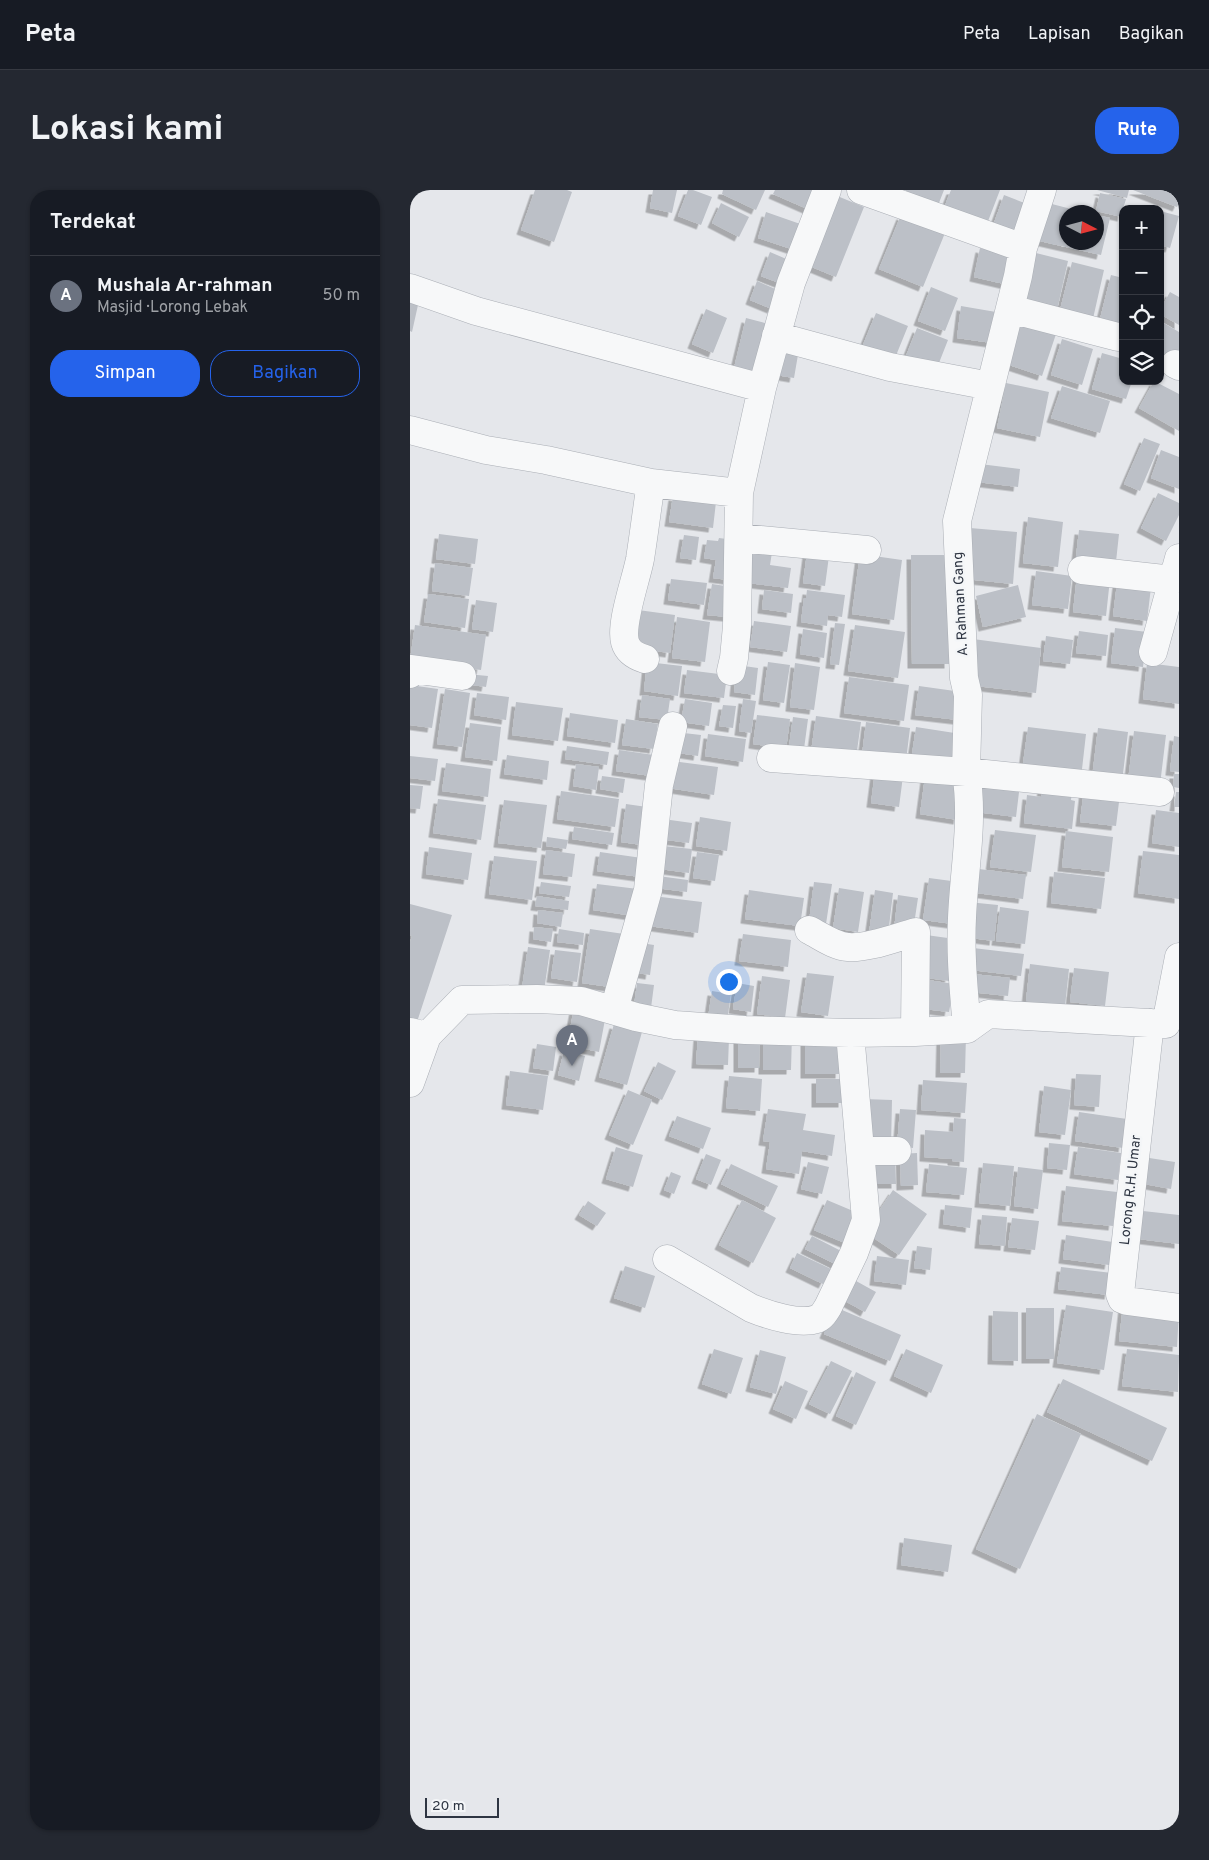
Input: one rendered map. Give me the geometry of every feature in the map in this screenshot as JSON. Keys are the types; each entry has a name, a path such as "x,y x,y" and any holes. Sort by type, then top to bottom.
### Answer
{"street":[{"path":"731,671 737,626 740,493 762,388 791,283 827,190"},
{"path":"860,190 1023,248"},
{"name":"A. Rahman Gang","path":"967,1028 962,966 962,919 969,829 966,772 968,695 964,678 956,521 1010,309 1023,248 1042,190"},
{"path":"410,288 476,311 762,388"},
{"path":"1010,309 1118,337"},
{"path":"776,336 890,367 990,386"},
{"path":"410,430 486,450 546,460 651,483 740,493"},
{"path":"644,659 630,652 625,643 625,633 628,609 640,558 651,483"},
{"path":"739,538 867,550"},
{"path":"1082,570 1176,569 1153,652"},
{"path":"410,674 412,669 462,676"},
{"path":"614,1010 648,890 659,785 673,726"},
{"path":"771,758 966,772 1160,792"},
{"path":"809,930 838,945 849,947 916,932 915,1032"},
{"path":"410,1083 419,1034 466,999 581,1001 636,1017 675,1025 745,1030 850,1033 915,1032 967,1028 988,1014 1165,1024 1179,957"},
{"name":"Lorong R.H. Umar","path":"1165,1024 1120,1294 1122,1299 1127,1301 1179,1308"},
{"path":"667,1259 750,1308 762,1313 802,1320 818,1318 823,1315 854,1253 866,1220 850,1033"},
{"path":"861,1151 897,1151"}],"building":[{"path":"535,190 567,190 572,192 554,242 521,230"},
{"path":"653,190 677,190 672,213 650,208"},
{"path":"688,190 712,197 701,225 678,216"},
{"path":"723,190 765,190 756,210 722,194"},
{"path":"775,190 822,190 812,211 773,194"},
{"path":"906,190 944,190 937,208 904,196"},
{"path":"951,190 1000,190 985,229 942,213"},
{"path":"1097,190 1129,190 1127,198"},
{"path":"1133,190 1179,190 1179,203 1177,207"},
{"path":"830,193 864,207 836,277 802,263"},
{"path":"1100,193 1126,199 1124,205 1119,205 1119,216 1104,213 1104,205 1097,205"},
{"path":"1004,195 1027,204 1013,240 991,231"},
{"path":"1044,202 1059,206 1059,245 1035,240"},
{"path":"721,203 749,217 739,237 712,223"},
{"path":"766,212 806,226 797,251 758,238"},
{"path":"1164,212 1179,216 1170,248 1164,246"},
{"path":"901,215 945,233 923,287 879,269"},
{"path":"1104,217 1110,218 1104,243"},
{"path":"980,248 1015,256 1008,285 974,277"},
{"path":"1079,250 1102,250 1101,255"},
{"path":"770,252 791,261 782,284 761,276"},
{"path":"1036,253 1068,261 1057,310 1025,303"},
{"path":"1072,262 1104,270 1092,323 1059,314"},
{"path":"1111,275 1119,277 1119,328 1099,323"},
{"path":"757,281 780,291 772,309 750,300"},
{"path":"931,287 958,298 945,331 918,321"},
{"path":"1170,292 1179,297 1179,325 1164,316 1164,303"},
{"path":"410,294 420,296 412,332 410,331"},
{"path":"961,306 996,312 992,343 957,338"},
{"path":"706,309 727,318 713,353 692,344"},
{"path":"876,313 908,326 895,358 863,345"},
{"path":"746,318 769,324 757,374 734,368"},
{"path":"1019,322 1056,334 1042,376 1006,364"},
{"path":"1164,323 1179,332 1179,364 1164,355"},
{"path":"917,328 948,340 935,373 904,361"},
{"path":"1062,339 1093,349 1082,385 1051,375"},
{"path":"781,345 799,349 794,378 776,375"},
{"path":"1102,353 1119,358 1119,385 1131,385 1126,399 1092,389"},
{"path":"1006,383 1049,392 1040,437 997,428"},
{"path":"1152,385 1162,385 1179,394 1179,431 1139,408"},
{"path":"1062,386 1110,401 1100,433 1051,418"},
{"path":"1144,438 1160,444 1140,491 1124,484"},
{"path":"1161,450 1179,457 1179,489 1151,478"},
{"path":"980,464 1020,469 1018,487 977,482"},
{"path":"1158,493 1179,503 1179,515 1166,541 1141,528"},
{"path":"673,496 716,502 713,528 669,522"},
{"path":"1028,517 1063,522 1058,567 1023,563"},
{"path":"970,528 1017,532 1013,584 965,579"},
{"path":"1079,530 1119,534 1115,571 1075,566"},
{"path":"439,534 478,539 475,564 436,559"},
{"path":"684,535 699,537 696,560 680,558"},
{"path":"719,538 734,540 728,580 713,578 716,560 704,558 707,540 718,541"},
{"path":"753,544 773,546 770,565 791,568 788,588 748,583"},
{"path":"807,553 829,556 825,586 803,583"},
{"path":"860,554 902,560 894,620 852,614"},
{"path":"911,555 948,555 949,664 912,664"},
{"path":"435,563 473,568 469,596 432,591"},
{"path":"1036,571 1072,576 1068,609 1032,605"},
{"path":"1077,575 1110,579 1106,616 1073,612"},
{"path":"1118,575 1152,579 1147,621 1113,616"},
{"path":"671,579 707,583 704,605 668,600"},
{"path":"712,584 732,587 728,617 707,615"},
{"path":"1018,585 1026,617 983,627 976,596"},
{"path":"764,590 793,594 791,613 762,609"},
{"path":"807,590 845,595 842,617 828,615 827,626 801,622"},
{"path":"428,594 469,599 465,628 424,622"},
{"path":"476,600 497,603 493,632 472,629"},
{"path":"638,610 675,615 670,653 633,648"},
{"path":"677,617 710,622 705,662 672,658"},
{"path":"754,621 791,626 787,652 750,647"},
{"path":"835,623 845,624 839,665 830,664"},
{"path":"415,625 486,635 481,670 410,660"},
{"path":"855,625 905,632 898,678 848,671"},
{"path":"1115,628 1147,632 1143,667 1111,663"},
{"path":"803,629 827,633 824,658 800,654"},
{"path":"1079,631 1108,635 1106,656 1076,653"},
{"path":"1046,636 1073,640 1070,664 1043,661"},
{"path":"973,639 1041,648 1036,693 967,685"},
{"path":"647,662 682,666 678,696 644,691"},
{"path":"768,662 790,665 784,703 763,700"},
{"path":"795,663 820,667 814,710 790,707"},
{"path":"1147,663 1179,667 1179,704 1143,699"},
{"path":"737,665 758,668 755,695 734,692"},
{"path":"687,670 727,675 724,698 684,693"},
{"path":"467,674 488,676 486,687 466,684"},
{"path":"849,677 909,685 904,721 844,713"},
{"path":"410,685 438,689 432,728 410,725"},
{"path":"919,686 962,692 958,720 915,715"},
{"path":"445,689 470,693 462,747 437,744"},
{"path":"477,693 509,697 506,720 474,715"},
{"path":"642,695 670,699 667,720 639,717"},
{"path":"685,699 712,703 709,726 681,722"},
{"path":"743,699 756,701 751,733 739,731"},
{"path":"516,702 563,708 558,741 512,735"},
{"path":"723,705 736,706 733,728 719,726"},
{"path":"570,713 618,720 615,743 567,736"},
{"path":"757,715 790,719 786,749 753,744"},
{"path":"816,716 861,722 856,758 811,752"},
{"path":"793,717 808,719 804,749 789,747"},
{"path":"626,719 658,724 654,749 622,745"},
{"path":"866,722 910,728 906,761 862,755"},
{"path":"470,723 501,727 497,761 465,757"},
{"path":"916,727 961,734 956,768 911,761"},
{"path":"1028,727 1086,734 1081,778 1022,771"},
{"path":"1098,728 1128,732 1122,782 1092,778"},
{"path":"1134,731 1166,735 1160,785 1128,781"},
{"path":"675,732 701,735 698,756 672,752"},
{"path":"708,734 746,739 743,762 705,756"},
{"path":"1174,736 1179,737 1179,772 1170,771"},
{"path":"567,746 609,752 607,765 565,759"},
{"path":"619,750 654,755 651,776 616,771"},
{"path":"507,755 549,761 547,780 504,774"},
{"path":"410,756 438,759 435,781 410,778"},
{"path":"672,761 718,767 714,795 668,788"},
{"path":"446,763 491,769 488,797 442,791"},
{"path":"576,764 599,767 596,790 573,786"},
{"path":"875,772 903,776 899,807 871,803"},
{"path":"1174,774 1179,774 1179,788 1173,787"},
{"path":"602,776 625,779 623,793 600,789"},
{"path":"925,777 963,782 958,820 920,814"},
{"path":"980,779 1020,784 1016,817 976,812"},
{"path":"410,785 423,786 420,809 410,808"},
{"path":"1042,785 1072,789 1071,800 1075,801 1072,829 1024,823 1027,795 1041,797"},
{"path":"1084,789 1120,794 1116,826 1080,822"},
{"path":"561,791 619,799 615,827 557,819"},
{"path":"1176,792 1179,792 1179,807 1174,807"},
{"path":"438,799 486,805 481,840 433,833"},
{"path":"504,800 547,805 541,848 498,843"},
{"path":"626,804 647,807 642,845 621,842"},
{"path":"1156,810 1179,813 1179,847 1152,843"},
{"path":"700,817 731,822 727,851 696,846"},
{"path":"663,819 692,823 689,843 660,839"},
{"path":"574,827 614,833 612,845 572,839"},
{"path":"995,830 1036,835 1031,872 990,867"},
{"path":"1066,831 1113,837 1109,872 1062,867"},
{"path":"547,837 568,840 566,849 546,846"},
{"path":"663,846 692,849 689,873 660,869"},
{"path":"429,847 472,853 468,880 426,874"},
{"path":"546,850 575,854 572,877 543,874"},
{"path":"1143,851 1179,855 1179,899 1138,893"},
{"path":"600,852 642,858 640,877 597,871"},
{"path":"697,852 719,855 715,881 693,878"},
{"path":"494,856 537,861 532,900 489,894"},
{"path":"979,869 1026,875 1023,899 976,893"},
{"path":"1054,872 1105,878 1101,909 1051,903"},
{"path":"658,876 688,880 687,892 656,888"},
{"path":"929,878 959,882 953,924 923,920"},
{"path":"541,882 571,886 569,897 539,893"},
{"path":"814,882 832,884 826,924 809,922"},
{"path":"597,884 638,889 634,916 593,910"},
{"path":"839,888 864,892 858,932 833,928"},
{"path":"749,890 804,898 800,926 745,919"},
{"path":"875,890 893,893 888,935 869,933"},
{"path":"898,895 918,898 913,931 894,929"},
{"path":"537,896 569,901 568,910 535,906"},
{"path":"653,896 702,902 698,933 649,926"},
{"path":"968,902 998,905 994,941 963,937"},
{"path":"410,904 452,915 416,1025 410,1024 410,942 412,936 410,935"},
{"path":"1000,907 1029,911 1025,944 996,941"},
{"path":"538,910 563,913 561,927 537,923"},
{"path":"534,927 553,929 551,942 533,939"},
{"path":"559,929 584,933 583,945 557,942"},
{"path":"590,929 624,934 617,988 582,983"},
{"path":"743,934 791,940 788,967 739,961"},
{"path":"926,935 955,939 949,981 920,977"},
{"path":"641,943 654,945 650,975 637,973"},
{"path":"528,947 550,950 544,991 522,988"},
{"path":"973,948 1024,954 1021,976 971,970"},
{"path":"555,950 581,953 577,982 551,978"},
{"path":"1030,964 1069,969 1065,1006 1026,1001"},
{"path":"1074,968 1109,972 1105,1006 1070,1002"},
{"path":"807,973 834,976 828,1016 801,1012"},
{"path":"973,974 1010,978 1008,996 970,992"},
{"path":"762,976 790,980 785,1018 757,1014"},
{"path":"928,980 954,984 949,1012 924,1009"},
{"path":"637,983 654,985 651,1008 634,1006"},
{"path":"737,983 754,986 751,1012 733,1009"},
{"path":"712,991 731,994 727,1021 708,1018"},
{"path":"574,1008 606,1014 599,1052 567,1045"},
{"path":"614,1024 642,1032 627,1085 599,1077"},
{"path":"763,1033 792,1034 791,1070 763,1070"},
{"path":"941,1034 966,1035 965,1073 940,1073"},
{"path":"738,1035 760,1035 759,1068 738,1068"},
{"path":"698,1036 729,1038 728,1065 696,1064"},
{"path":"805,1036 841,1036 840,1074 805,1074"},
{"path":"537,1044 556,1047 553,1071 533,1068"},
{"path":"564,1051 585,1056 579,1081 558,1075"},
{"path":"658,1062 676,1071 662,1100 644,1091"},
{"path":"510,1071 548,1076 543,1110 506,1105"},
{"path":"1076,1074 1101,1075 1099,1107 1074,1105"},
{"path":"729,1076 762,1079 760,1111 726,1108"},
{"path":"816,1079 843,1079 843,1103 816,1103"},
{"path":"923,1080 967,1083 965,1113 921,1110"},
{"path":"1044,1086 1071,1090 1065,1135 1039,1132"},
{"path":"628,1090 652,1100 633,1145 609,1135"},
{"path":"864,1099 892,1100 891,1147 864,1147"},
{"path":"768,1109 806,1114 803,1130 835,1135 832,1156 802,1151 799,1174 766,1169 770,1142 763,1141"},
{"path":"900,1109 916,1110 913,1148 897,1146"},
{"path":"1079,1112 1127,1119 1123,1148 1075,1141"},
{"path":"677,1116 711,1128 703,1149 669,1136"},
{"path":"954,1118 966,1119 964,1162 924,1157 925,1130 953,1132"},
{"path":"1049,1143 1070,1145 1067,1170 1047,1168"},
{"path":"616,1147 643,1155 633,1187 606,1179"},
{"path":"1078,1147 1121,1153 1118,1180 1074,1174"},
{"path":"917,1153 918,1185 901,1186 900,1154"},
{"path":"706,1154 721,1160 711,1185 696,1179"},
{"path":"895,1156 896,1184 867,1184 866,1157"},
{"path":"1143,1157 1175,1162 1171,1189 1139,1183"},
{"path":"808,1162 829,1167 822,1194 801,1189"},
{"path":"983,1163 1014,1166 1010,1206 979,1203"},
{"path":"731,1164 778,1186 768,1207 721,1184"},
{"path":"929,1164 967,1168 964,1195 926,1192"},
{"path":"1018,1167 1043,1170 1038,1209 1014,1206"},
{"path":"671,1172 681,1176 674,1194 664,1190"},
{"path":"1066,1186 1117,1192 1113,1226 1062,1221"},
{"path":"893,1190 927,1214 899,1255 865,1232"},
{"path":"742,1200 776,1218 753,1263 719,1245"},
{"path":"827,1200 865,1216 852,1246 814,1230"},
{"path":"588,1201 606,1213 597,1226 579,1215"},
{"path":"945,1205 972,1208 970,1228 943,1224"},
{"path":"1134,1210 1179,1215 1179,1244 1130,1238"},
{"path":"982,1215 1007,1217 1005,1246 979,1244"},
{"path":"1012,1218 1039,1221 1035,1250 1008,1247"},
{"path":"1066,1235 1113,1242 1109,1265 1063,1259"},
{"path":"812,1236 843,1252 837,1265 805,1249"},
{"path":"917,1246 932,1248 930,1270 914,1268"},
{"path":"797,1253 831,1269 823,1284 790,1268"},
{"path":"877,1256 909,1260 906,1285 874,1281"},
{"path":"625,1266 655,1276 645,1308 614,1298"},
{"path":"1061,1267 1112,1273 1109,1295 1058,1289"},
{"path":"847,1276 876,1292 865,1312 836,1296"},
{"path":"1066,1305 1113,1312 1104,1370 1057,1363"},
{"path":"1123,1305 1179,1311 1177,1347 1119,1341"},
{"path":"835,1307 901,1335 890,1361 824,1334"},
{"path":"1026,1308 1054,1308 1054,1359 1026,1359"},
{"path":"993,1311 1018,1312 1018,1361 992,1360"},
{"path":"714,1349 743,1358 731,1394 702,1384"},
{"path":"906,1349 943,1365 931,1393 894,1376"},
{"path":"1127,1349 1179,1355 1178,1392 1122,1386"},
{"path":"760,1350 786,1357 776,1394 750,1387"},
{"path":"831,1361 852,1371 830,1414 809,1404"},
{"path":"856,1372 876,1382 856,1425 836,1416"},
{"path":"1063,1379 1167,1428 1152,1461 1047,1412"},
{"path":"785,1381 808,1391 796,1419 773,1409"},
{"path":"1037,1414 1081,1434 1020,1569 976,1549"},
{"path":"904,1538 952,1545 948,1572 901,1565"}],"place":[{"name":"Mushala Ar-rahman","path":"572,1066"}]}
